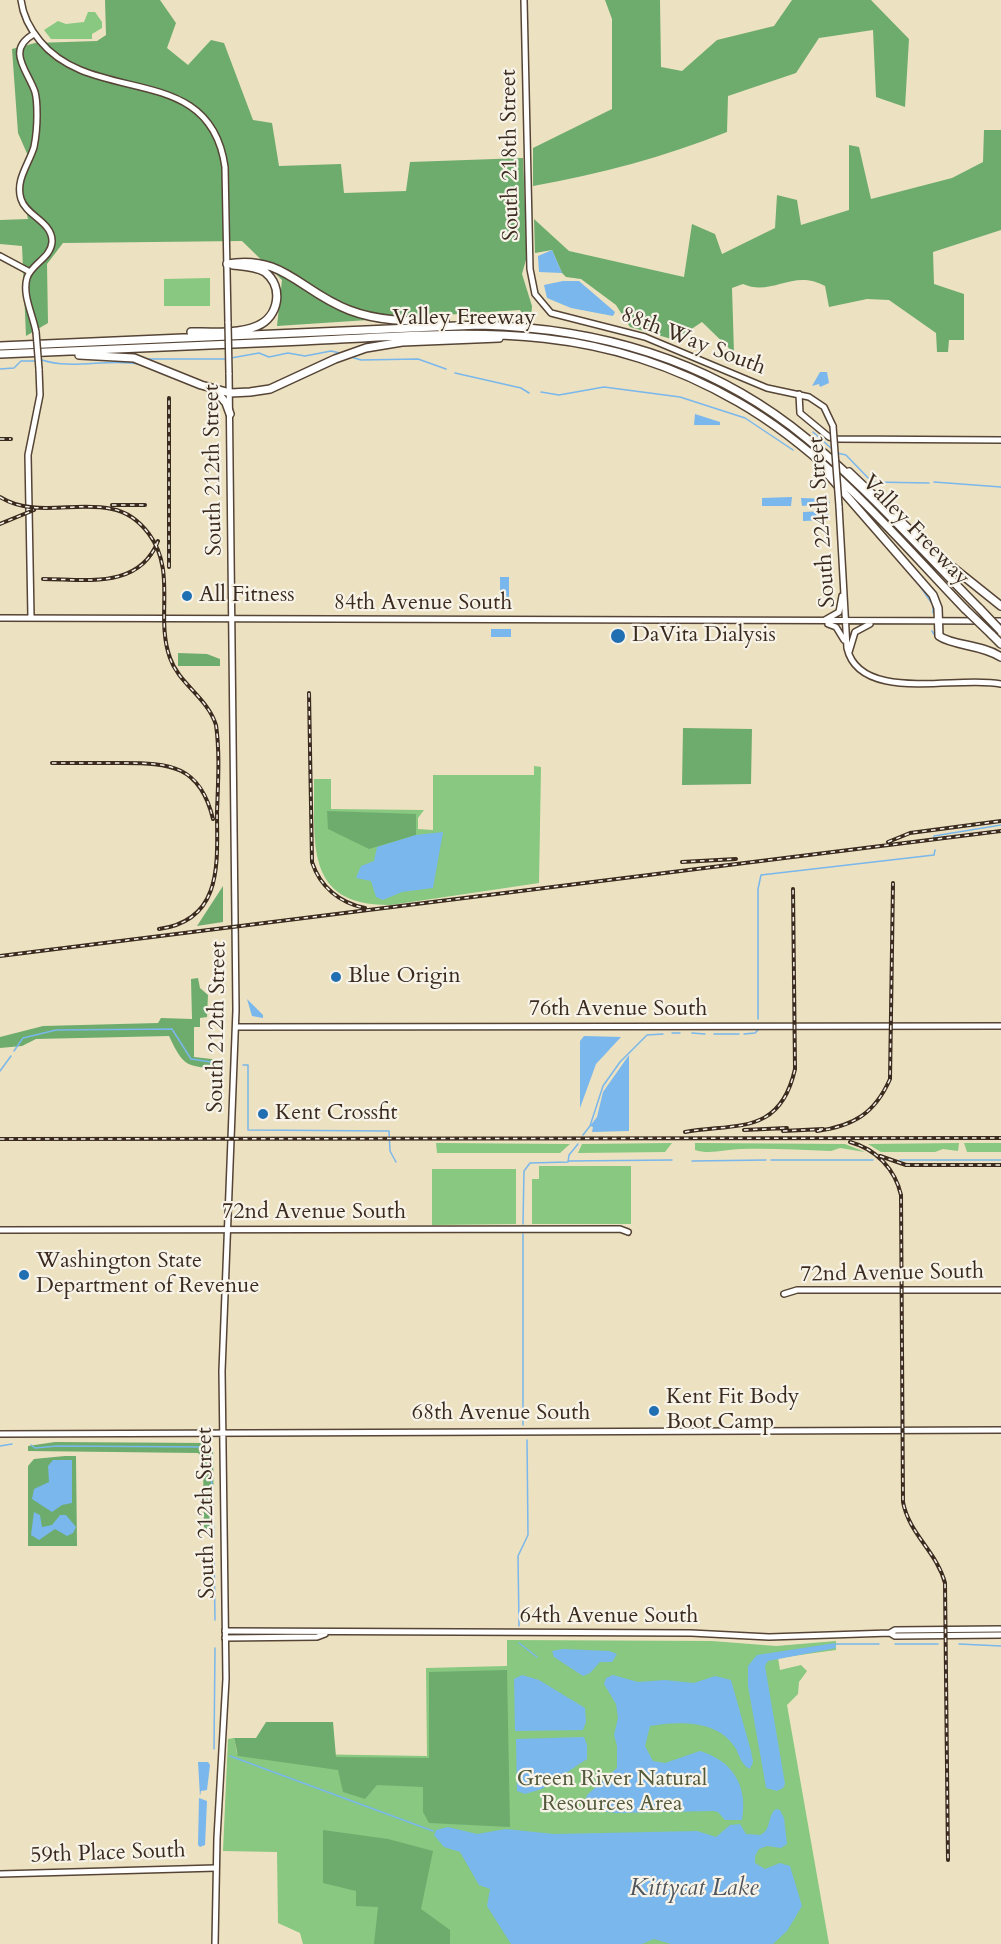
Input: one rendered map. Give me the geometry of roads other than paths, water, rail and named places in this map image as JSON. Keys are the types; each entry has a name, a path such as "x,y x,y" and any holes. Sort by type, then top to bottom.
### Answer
{"highway":[{"path":"227,264 243,261 267,263 332,303 366,316 388,320 480,325"},
{"path":"156,338 184,333 250,328 269,318 277,298 271,278 258,269 227,264"},
{"name":"Valley Freeway","path":"0,346 480,325 559,330 638,348 702,373 779,417 845,474 1001,631"},
{"name":"Valley Freeway","path":"0,354 465,333 535,336 596,346 678,371 740,402 804,448 846,487 1001,644"},
{"path":"50,353 128,357 162,367 192,382 230,393 270,389 355,351 402,342 535,336"},
{"path":"214,388 226,403 230,414"},
{"path":"779,417 797,427 826,450 931,550 1001,606"},
{"path":"804,448 930,591 937,604 938,634 942,638 975,645 1001,657"}],"street":[{"path":"21,0 28,24 34,34 23,40 21,47 24,70 35,93 37,116 33,147 20,181 20,191 24,206 47,227 52,241 50,250 30,272 26,290 36,332 40,395 28,455 31,617"},
{"name":"South 218th Street","path":"524,0 530,269 535,294 543,306"},
{"name":"South 212th Street","path":"34,34 51,53 73,68 170,94 201,116 216,136 224,161 230,393 236,1027 222,1432 225,1638 215,1944"},
{"path":"0,256 30,272"},
{"name":"88th Way South","path":"543,306 560,316 645,337 767,388 799,394"},
{"path":"799,394 800,413 833,438 1001,440"},
{"name":"South 224th Street","path":"799,394 815,399 824,407 833,426 847,648 853,664 865,675 886,682 1001,684"},
{"path":"821,622 838,612 843,584"},
{"name":"84th Avenue South","path":"0,618 1001,621"},
{"path":"821,622 836,627 847,648"},
{"path":"849,656 855,632 877,622"},
{"name":"76th Avenue South","path":"236,1027 1001,1026"},
{"name":"72nd Avenue South","path":"0,1230 620,1229 628,1232"},
{"name":"72nd Avenue South","path":"784,1294 796,1290 1001,1290"},
{"name":"68th Avenue South","path":"0,1434 1001,1430"},
{"name":"64th Avenue South","path":"225,1631 680,1633 769,1637 890,1633 895,1630 1001,1629"},
{"name":"64th Avenue South","path":"225,1638 316,1637 328,1633"},
{"name":"64th Avenue South","path":"890,1633 895,1636 1001,1635"},
{"name":"59th Place South","path":"0,1874 216,1868"}],"water":[{"path":"552,250 562,273 539,272 538,256"},
{"path":"563,281 579,281 615,312 613,316 571,308 547,298 544,285"},
{"path":"820,372 827,372 829,383 820,387 819,384 812,386"},
{"path":"695,414 720,422 720,425 694,425"},
{"path":"792,497 791,506 762,506 762,498"},
{"path":"801,498 828,499 830,503 802,506"},
{"path":"826,511 829,515 826,520 803,521 803,512"},
{"path":"500,577 509,577 509,607 500,610"},
{"path":"491,629 511,629 511,637 491,637"},
{"path":"443,832 433,888 402,892 383,900 376,897 371,881 356,878 361,866 374,861 377,847 416,835"},
{"path":"247,999 263,1015 263,1018 252,1016"},
{"path":"584,1036 621,1037 596,1064 580,1108 580,1041"},
{"path":"629,1055 629,1131 592,1132 593,1127 590,1126 597,1117 603,1092"},
{"path":"53,1460 72,1460 72,1503 62,1505 52,1512 32,1499 34,1489 49,1482 48,1466"},
{"path":"34,1512 40,1515 42,1527 52,1525 60,1515 66,1515 76,1527 73,1533 67,1536 55,1529 39,1540 31,1535"},
{"path":"835,1643 836,1648 768,1661 765,1666 785,1784 777,1791 766,1788 748,1686 748,1666 757,1655"},
{"path":"563,1649 609,1651 617,1654 612,1662 600,1662 590,1673 583,1676 554,1657 552,1651"},
{"path":"522,1675 539,1680 585,1708 586,1722 583,1730 515,1731 514,1679"},
{"path":"613,1675 638,1682 665,1680 694,1683 715,1676 731,1680 751,1751 753,1762 750,1769 744,1765 727,1737 718,1731 696,1724 672,1723 650,1726 645,1746 653,1761 665,1763 700,1751 721,1761 736,1776 740,1786 743,1796 742,1820 725,1820 718,1812 713,1811 616,1813 591,1810 586,1799 587,1795 617,1768 617,1746 614,1735 618,1718 616,1704 604,1684 606,1678"},
{"path":"584,1737 587,1745 587,1759 542,1789 525,1794 517,1791 516,1739"},
{"path":"198,1762 208,1762 210,1765 207,1790 201,1791 200,1796"},
{"path":"199,1798 207,1801 205,1845 200,1847 198,1845"},
{"name":"Kittycat Lake","path":"776,1809 780,1810 784,1818 787,1844 781,1848 767,1846 759,1849 755,1856 755,1863 765,1869 780,1863 790,1866 802,1906 787,1931 773,1944 671,1944 654,1939 642,1944 511,1944 487,1906 490,1889 479,1885 460,1852 444,1847 434,1835 436,1830 448,1827 477,1834 506,1829 554,1834 697,1831 716,1837 730,1825 740,1824 746,1834 760,1835 766,1830 771,1815"}],"waterway":[{"path":"231,358 259,353 269,357 288,353 305,356 331,351 340,353"},
{"path":"351,357 361,360 418,359 446,369"},
{"path":"149,359 227,359"},
{"path":"42,360 65,364 115,362 140,364"},
{"path":"0,369 14,368 21,361 37,361"},
{"path":"455,373 521,388 529,393"},
{"path":"541,392 559,395 604,387 680,397 745,418 793,450"},
{"path":"813,432 831,448"},
{"path":"837,453 846,455 872,482 929,483"},
{"path":"934,482 1001,487"},
{"path":"915,579 933,605 933,613"},
{"path":"932,631 937,639"},
{"path":"934,838 934,836 1001,825"},
{"path":"758,1019 758,889 761,875 934,855 935,850"},
{"path":"14,1051 23,1038 56,1030 172,1029 191,1059 224,1064"},
{"path":"744,1034 755,1033 758,1030"},
{"path":"672,1033 680,1033"},
{"path":"692,1033 705,1034"},
{"path":"583,1135 590,1126 603,1086 620,1062 647,1035 663,1034"},
{"path":"714,1034 739,1034"},
{"path":"0,1071 11,1056"},
{"path":"243,1065 248,1065 248,1130 389,1131 390,1151 396,1162"},
{"path":"523,1224 524,1171 530,1163 568,1162 569,1155 578,1144"},
{"path":"568,1161 672,1160"},
{"path":"692,1161 766,1160"},
{"path":"771,1160 873,1160"},
{"path":"900,1160 1001,1160"},
{"path":"523,1234 523,1425"},
{"path":"519,1626 518,1556 528,1535 527,1440"},
{"path":"0,1446 12,1444"},
{"path":"31,1445 35,1448 57,1446 210,1447 214,1537"},
{"path":"214,1555 215,1620"},
{"path":"519,1643 537,1657"},
{"path":"836,1644 879,1644"},
{"path":"895,1644 938,1644"},
{"path":"959,1644 1001,1646"},
{"path":"214,1749 215,1648"},
{"path":"230,1756 433,1831"}],"railway":[{"path":"169,398 169,567"},
{"path":"0,439 11,439"},
{"path":"0,497 26,507 98,507 118,510 142,525 157,549 164,579 164,627 170,658 180,676 212,715 216,725 218,757 217,850 212,886 206,901 195,914 180,923 159,929"},
{"path":"112,505 145,505"},
{"path":"0,524 34,510"},
{"path":"43,579 93,580 124,575 138,568 149,557 158,541"},
{"path":"309,693 312,862 320,879 332,892 347,902 365,908"},
{"path":"52,763 139,763 168,766 181,771 200,787 213,819"},
{"path":"888,842 910,833 1001,821"},
{"path":"0,956 1001,831"},
{"path":"682,862 736,859"},
{"path":"817,1131 842,1126 862,1116 877,1101 890,1079 893,883"},
{"path":"685,1132 754,1122 767,1116 779,1106 788,1091 795,1069 793,889"},
{"path":"744,1130 787,1128"},
{"path":"783,1131 823,1129"},
{"path":"0,1139 1001,1138"},
{"path":"850,1142 868,1150 883,1161 894,1177 901,1195 903,1502 911,1524 936,1562 945,1583 948,1860"},
{"path":"880,1156 906,1165 1001,1165"}],"place":[{"name":"All Fitness","path":"187,596"},
{"name":"DaVita Dialysis","path":"618,636"},
{"name":"Blue Origin","path":"336,977"},
{"name":"Kent Crossfit","path":"263,1114"},
{"name":"Washington State Department of Revenue","path":"24,1275"},
{"name":"Kent Fit Body Boot Camp","path":"654,1411"}],"park label":[{"name":"Green River Natural Resources Area","path":"612,1793"}]}
